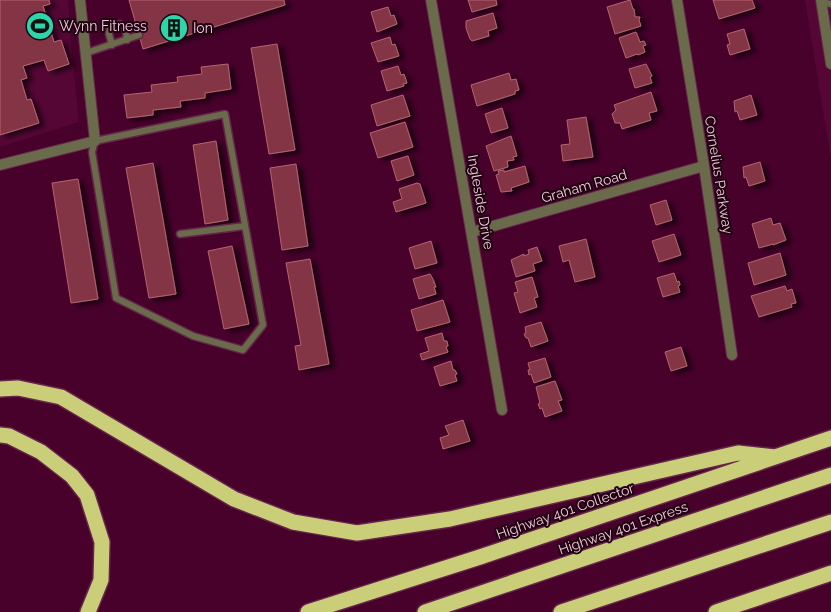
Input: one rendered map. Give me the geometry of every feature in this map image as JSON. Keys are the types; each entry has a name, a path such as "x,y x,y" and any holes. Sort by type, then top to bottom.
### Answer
{"highway":[{"path":"0,389 18,388 61,397 234,499 293,522 358,533 450,519 738,453 775,457"},
{"path":"0,435 9,436 41,452 72,476 87,495 102,542 101,580 88,612"},
{"name":"Highway 401 Collector","path":"308,612 480,557 831,438"},
{"name":"Highway 401 Express","path":"425,612 831,475"},
{"path":"561,612 831,522"},
{"path":"716,612 829,574"},
{"path":"742,612 829,574"}],"street":[{"path":"0,165 95,141 80,0"},
{"name":"Ingleside Drive","path":"431,0 502,410"},
{"name":"Cornelius Parkway","path":"677,0 732,355"},
{"path":"825,2 831,64"},
{"name":"Graham Road","path":"472,232 704,166"}],"lane":[{"path":"112,45 109,34 110,27 120,24 126,30 127,40"},
{"path":"86,53 139,35"},
{"path":"225,114 263,325 243,350 193,336 116,298 113,289 92,152 95,141 225,114"},
{"path":"180,234 245,226"}],"shaded area":[{"path":"0,0 68,0 79,122 0,147"},
{"path":"805,0 831,0 831,160"}],"building":[{"path":"0,0 49,0 50,4 43,6 54,42 61,40 69,64 48,71 44,60 23,66 27,78 21,80 27,100 31,99 39,123 0,135"},
{"name":"Ion","path":"129,0 284,0 285,5 143,49"},
{"path":"468,0 496,0 497,5 472,12"},
{"path":"630,0 635,17 640,17 641,26 615,34 607,7"},
{"path":"713,0 752,0 755,8 719,19"},
{"path":"388,7 391,16 394,15 397,24 377,32 371,12"},
{"path":"493,13 497,28 488,31 489,36 472,41 466,28 466,21"},
{"path":"744,29 750,49 730,55 727,45 730,44 727,34"},
{"path":"636,32 640,42 644,41 646,45 643,46 645,52 626,58 619,38"},
{"path":"390,37 392,45 395,44 399,56 378,62 371,43"},
{"path":"277,44 295,150 269,154 251,48"},
{"path":"228,64 231,89 205,93 205,98 180,101 181,107 153,110 153,115 127,118 124,95 152,92 151,85 178,82 177,77 202,74 201,67"},
{"path":"646,64 652,76 650,77 652,83 635,88 629,69"},
{"path":"398,66 401,75 404,74 407,83 403,84 404,86 387,91 381,71"},
{"path":"509,73 511,80 516,79 519,90 515,91 515,94 477,106 471,85"},
{"path":"651,92 657,111 649,113 651,120 622,129 620,123 615,123 612,114 616,110 614,105"},
{"path":"403,95 410,116 377,126 371,105"},
{"path":"751,95 757,115 740,120 737,111 735,112 734,101"},
{"path":"502,108 508,128 491,133 485,114"},
{"path":"586,117 593,157 563,161 561,145 570,144 567,120"},
{"path":"405,122 413,147 378,158 370,133"},
{"path":"511,136 517,156 513,157 514,160 507,161 508,167 494,171 486,146"},
{"path":"216,141 228,220 205,224 193,145"},
{"path":"408,156 414,175 397,181 391,161"},
{"path":"760,162 765,181 749,186 746,177 744,178 743,167"},
{"path":"153,163 176,294 149,298 126,168"},
{"path":"296,164 308,246 282,250 270,168"},
{"path":"525,166 529,182 511,188 512,191 501,192 496,175 499,174 498,171 504,170 504,172"},
{"path":"78,179 98,299 71,303 52,183"},
{"path":"417,183 420,184 426,203 396,212 393,202 402,199 399,189"},
{"path":"666,200 672,220 656,225 650,205"},
{"path":"771,218 773,225 780,223 786,240 759,248 752,224"},
{"path":"674,234 681,255 659,262 652,241"},
{"path":"586,239 595,277 575,282 569,260 563,262 559,246"},
{"path":"431,241 437,263 415,269 409,248"},
{"path":"232,246 249,324 224,329 208,251"},
{"path":"537,247 542,261 533,264 535,271 516,277 511,260 524,254 524,256 529,254 528,250"},
{"path":"780,253 786,275 754,285 748,263"},
{"path":"310,259 329,364 299,370 295,346 301,345 286,263"},
{"path":"674,273 677,282 679,281 680,292 663,297 657,278"},
{"path":"430,274 436,287 434,287 436,294 419,299 413,279"},
{"path":"532,277 538,297 534,298 537,307 520,313 514,293 518,292 515,282"},
{"path":"785,286 787,291 792,289 796,303 791,304 792,307 759,317 751,296"},
{"path":"443,300 450,322 417,331 411,310"},
{"path":"541,322 548,341 531,347 528,338 524,334 526,333 525,327"},
{"path":"442,333 444,341 447,341 448,346 446,347 448,352 422,360 420,354 429,351 425,338"},
{"path":"681,347 687,366 671,371 665,352"},
{"path":"545,358 551,377 534,383 531,374 529,375 528,363"},
{"path":"451,361 453,370 457,374 455,375 457,381 440,386 434,367"},
{"path":"555,381 562,400 558,401 562,411 545,417 542,408 540,409 538,404 540,403 536,387"},
{"path":"463,420 470,441 443,449 440,438 449,435 445,426"}],"place":[{"name":"Wynn Fitness","path":"40,26"},
{"name":"Ion","path":"174,28"}]}
